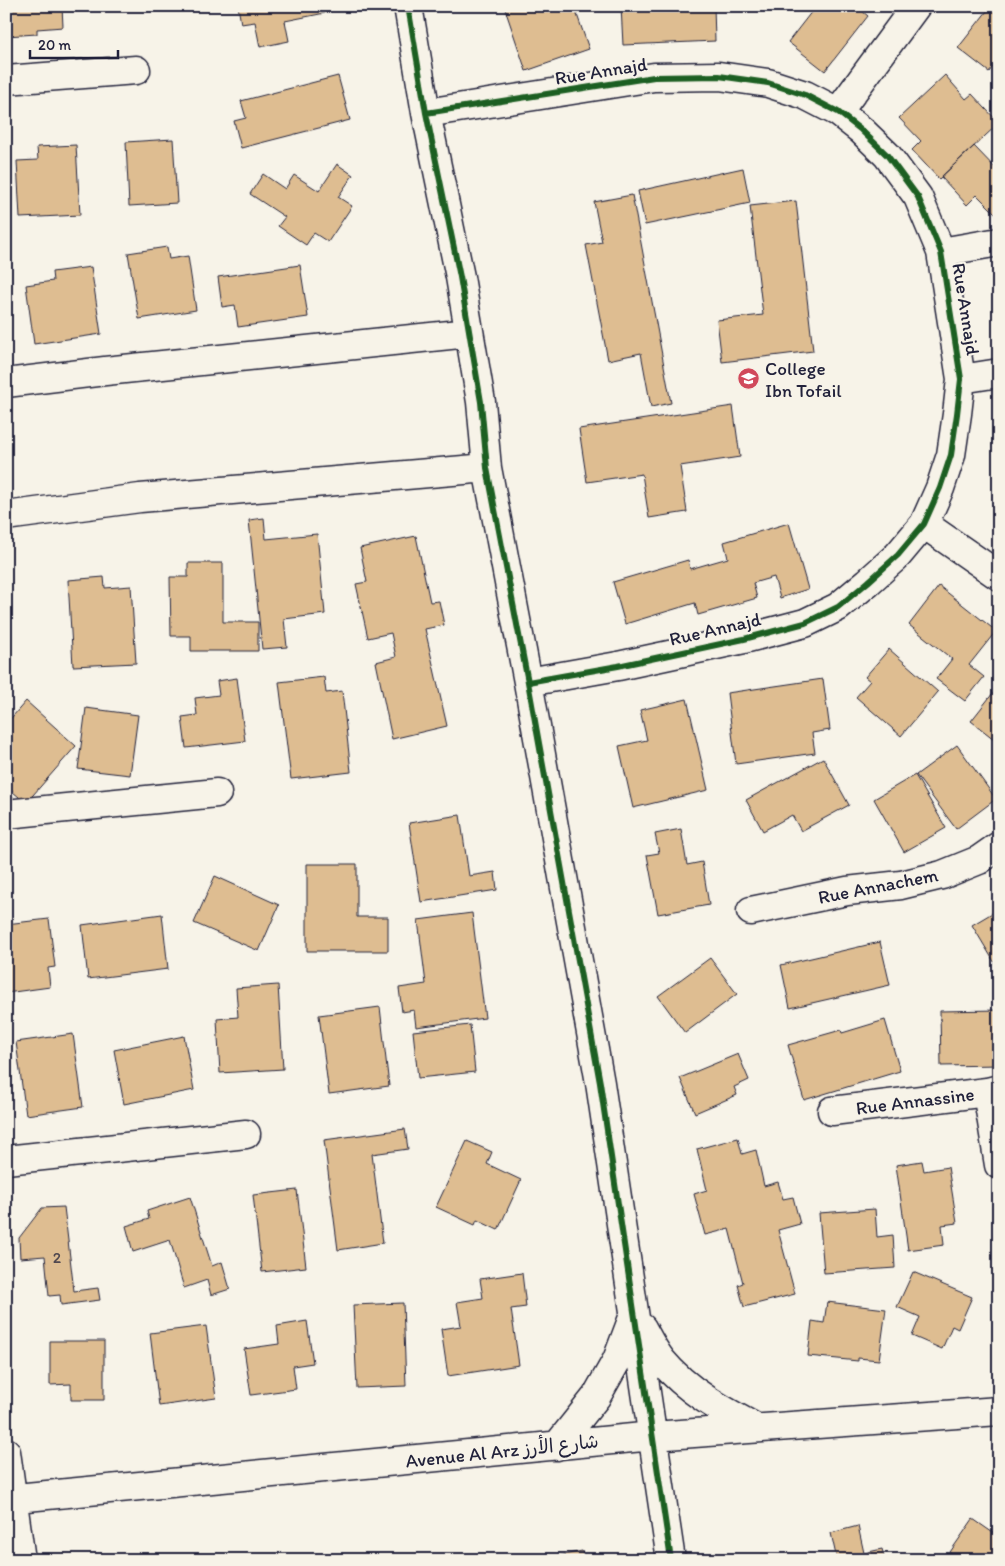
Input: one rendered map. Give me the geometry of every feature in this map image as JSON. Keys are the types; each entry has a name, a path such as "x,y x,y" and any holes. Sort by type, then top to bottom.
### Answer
{"street":[{"path":"408,6 426,113 458,268 481,402 487,468 528,682 600,1083 671,1560"},
{"path":"838,112 916,6"},
{"path":"6,80 136,70"},
{"name":"Rue Annajd","path":"426,113 654,77 719,76 768,83 805,95 838,112 861,130 887,155 918,197 942,252 961,379 950,455 940,488 924,524 898,555 838,606 805,623 734,641 618,666 528,682"},
{"path":"942,252 999,242"},
{"path":"6,383 469,333"},
{"path":"961,379 999,373"},
{"path":"6,516 140,498 487,468"},
{"path":"924,524 999,576"},
{"path":"6,814 217,793"},
{"name":"Rue Annachem","path":"751,911 847,891 901,885 942,875 978,860 999,846"},
{"path":"993,1091 999,1164"},
{"name":"Rue Annassine","path":"832,1111 993,1091"},
{"path":"6,1160 246,1134"},
{"path":"634,1314 661,1360 678,1378 721,1410 756,1428"},
{"path":"557,1446 600,1390 617,1360 634,1314"},
{"name":"Avenue Al Arz شارع الأرز","path":"9,1499 653,1436 999,1411"},
{"path":"6,1452 9,1499 21,1560"}],"building":[{"path":"6,6 62,6 63,27 37,29 37,34 6,36"},
{"path":"238,6 324,6 325,13 285,21 289,41 260,47 255,22 241,24"},
{"path":"512,6 574,6 589,49 526,71 505,9"},
{"path":"621,6 714,6 715,41 623,45"},
{"path":"816,6 856,6 868,16 825,71 788,42"},
{"path":"991,6 999,6 999,59 989,72 958,48"},
{"path":"945,75 966,99 972,94 999,123 939,179 912,150 921,141 899,118"},
{"path":"338,76 350,120 241,148 234,121 246,118 241,101"},
{"path":"173,139 177,203 129,206 126,142"},
{"path":"76,145 80,215 20,218 17,161 38,160 37,147"},
{"path":"974,146 999,172 999,217 977,195 967,205 941,177"},
{"path":"337,164 353,175 338,197 352,206 328,242 314,233 306,245 278,226 285,217 250,194 263,174 285,189 294,175 319,191"},
{"path":"743,168 750,203 645,225 638,191"},
{"path":"632,195 671,403 651,407 641,353 608,360 586,245 602,242 594,202"},
{"path":"796,201 813,351 722,362 717,320 763,315 750,206"},
{"path":"167,247 169,259 188,256 196,310 139,319 128,253"},
{"path":"300,265 308,317 238,327 235,305 222,307 218,277"},
{"path":"91,267 101,334 34,344 26,285 53,281 52,272"},
{"path":"733,406 740,457 680,466 687,512 649,518 642,474 587,482 579,429"},
{"path":"264,518 266,539 317,534 325,614 284,619 287,647 262,649 249,520"},
{"path":"789,523 808,589 780,598 774,577 753,583 757,598 698,615 695,603 625,624 613,582 688,560 690,569 728,558 724,542"},
{"path":"416,536 430,602 439,601 444,625 425,629 447,726 392,739 376,662 396,657 391,633 368,638 356,584 367,582 360,548"},
{"path":"188,563 223,563 223,622 258,622 258,651 191,651 191,636 171,636 170,577 188,577"},
{"path":"104,577 105,588 131,586 136,663 73,666 68,580"},
{"path":"939,586 996,631 969,665 984,677 965,701 936,679 952,659 909,625"},
{"path":"889,649 938,692 901,736 856,697 870,681 865,677"},
{"path":"324,677 326,693 342,691 351,772 291,779 279,682"},
{"path":"237,678 245,741 186,748 182,717 197,715 195,698 219,695 217,681"},
{"path":"823,679 830,730 812,733 815,753 736,764 727,693"},
{"path":"993,693 997,697 999,695 999,743 971,721"},
{"path":"687,699 708,790 633,808 619,746 647,740 640,710"},
{"path":"26,701 76,746 26,803 6,786 6,724"},
{"path":"86,708 138,715 130,775 78,769"},
{"path":"957,745 996,799 956,829 916,775"},
{"path":"823,758 849,805 801,831 792,815 763,831 746,800"},
{"path":"915,775 946,828 904,852 874,799"},
{"path":"460,815 469,876 495,872 497,890 421,902 409,823"},
{"path":"681,829 687,865 702,862 709,905 658,914 647,855 659,853 655,834"},
{"path":"307,864 357,864 357,917 388,917 388,951 307,951"},
{"path":"215,876 279,905 259,951 194,923"},
{"path":"999,909 999,963 996,965 972,925"},
{"path":"472,913 485,1018 416,1027 414,1010 402,1012 399,988 426,984 418,920"},
{"path":"162,914 168,969 88,979 82,925"},
{"path":"49,919 55,967 48,968 50,987 6,993 6,924"},
{"path":"880,942 890,985 790,1008 781,965"},
{"path":"710,958 737,994 685,1033 658,996"},
{"path":"278,985 283,1069 220,1073 217,1019 238,1017 236,988"},
{"path":"380,1007 389,1086 329,1094 319,1015"},
{"path":"999,1010 999,1065 941,1066 940,1011"},
{"path":"885,1020 900,1071 804,1100 788,1045 841,1030 842,1033"},
{"path":"470,1025 475,1072 418,1078 413,1031"},
{"path":"73,1034 83,1107 26,1115 16,1042"},
{"path":"184,1036 194,1090 124,1104 114,1050"},
{"path":"738,1054 749,1080 734,1087 737,1095 695,1113 680,1078"},
{"path":"405,1129 408,1149 372,1154 383,1243 338,1250 324,1140"},
{"path":"738,1138 742,1154 756,1150 764,1186 778,1182 783,1199 793,1197 800,1224 778,1230 795,1294 744,1307 738,1285 743,1283 729,1229 705,1235 694,1194 707,1190 697,1149"},
{"path":"467,1141 492,1152 487,1164 521,1180 498,1230 477,1220 475,1225 436,1207"},
{"path":"922,1161 924,1171 948,1167 957,1223 942,1225 944,1245 908,1250 896,1165"},
{"path":"297,1190 306,1267 262,1272 253,1195"},
{"path":"190,1197 212,1266 222,1262 230,1289 211,1295 207,1280 184,1288 170,1240 133,1252 126,1226 149,1219 147,1211"},
{"path":"64,1207 74,1291 98,1288 100,1300 61,1305 60,1295 49,1296 45,1256 20,1258 19,1238 42,1208"},
{"path":"875,1209 877,1237 893,1235 895,1268 824,1273 819,1213"},
{"path":"913,1272 972,1297 958,1329 952,1326 942,1349 912,1336 920,1317 897,1307"},
{"path":"522,1273 526,1307 511,1309 519,1365 448,1376 441,1329 461,1326 457,1302 483,1298 480,1279"},
{"path":"827,1302 886,1309 879,1360 858,1358 858,1361 808,1356 812,1321 824,1323"},
{"path":"403,1303 406,1386 357,1388 353,1305"},
{"path":"307,1321 313,1363 293,1366 296,1389 251,1395 244,1349 279,1344 277,1326"},
{"path":"206,1326 216,1398 159,1406 150,1333"},
{"path":"50,1341 104,1341 104,1400 71,1400 71,1384 50,1385"},
{"path":"973,1519 999,1537 999,1560 954,1560 948,1555"},
{"path":"858,1526 864,1553 882,1549 885,1560 837,1560 831,1533"},
{"path":"582,1551 584,1560 542,1560"}],"cycle path":[{"path":"408,6 426,113 460,277 481,402 487,468 528,682 600,1083 671,1560"},
{"path":"426,113 654,77 719,76 768,83 805,95 838,112 861,130 887,155 918,197 941,252 961,379 957,414 951,455 940,488 924,524 898,555 838,607 805,623 744,639 618,666 528,682"}],"place":[{"name":"College Ibn Tofail","path":"749,379"}]}
